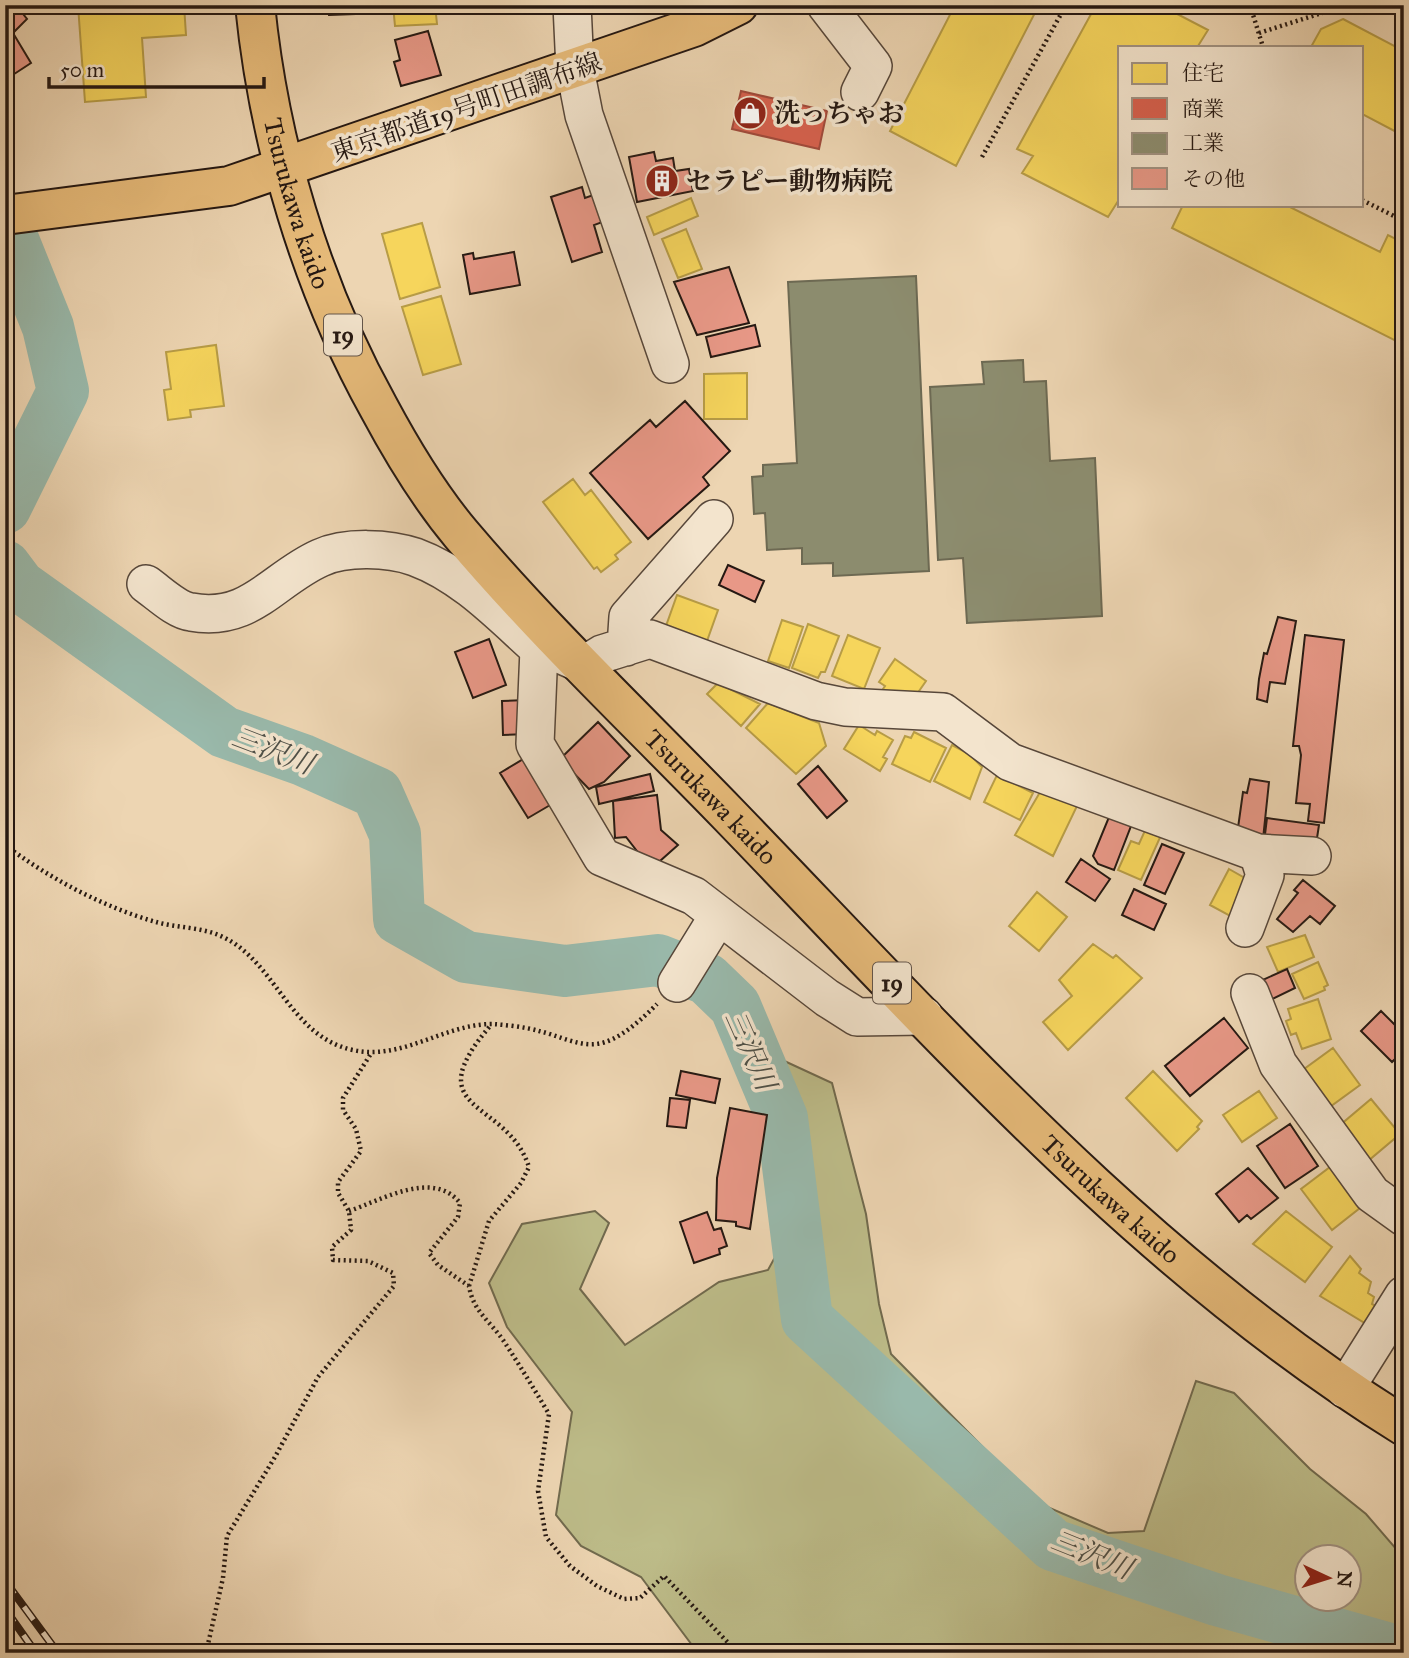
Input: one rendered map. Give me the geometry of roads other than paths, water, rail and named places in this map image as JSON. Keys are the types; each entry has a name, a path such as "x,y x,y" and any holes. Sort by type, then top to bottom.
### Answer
{"main road":[{"name":"Tsurukawa kaido","path":"255,5 285,170 320,282 379,410 459,532 583,665 1065,1157 1189,1272 1345,1389 1404,1426"},
{"name":"東京都道19号町田調布線","path":"5,215 201,192 285,170 694,27 738,5"}],"street":[{"path":"572,5 575,69 588,127 670,364"},
{"path":"827,5 873,66 860,92"},
{"path":"626,647 628,617 714,519"},
{"path":"146,584 188,612 223,615 252,604 321,558 382,550 414,556 457,577 539,649 551,650 583,665 650,639 817,701 845,707 943,712 1010,762 1258,853 1312,856"},
{"path":"539,649 535,744 602,857 694,896 710,929 857,1017 924,1016"},
{"path":"1245,928 1265,875 1258,853"},
{"path":"677,983 710,929"},
{"path":"1250,993 1278,1063 1372,1194 1404,1217"},
{"path":"1345,1389 1404,1296"}],"waterway":[{"name":"三沢川","path":"5,220 48,327 63,391 5,508"},
{"name":"三沢川","path":"5,566 20,586 224,732 303,760 377,793 395,834 399,919 466,957 565,971 658,960 707,979 735,1006 782,1118 807,1319 1053,1545 1217,1600 1404,1653"}],"railway":[{"path":"5,1581 58,1653"},
{"path":"5,1609 36,1653"}],"place":[{"name":"洗っちゃお","path":"750,113"},
{"name":"セラピー動物病院","path":"662,181"}]}
